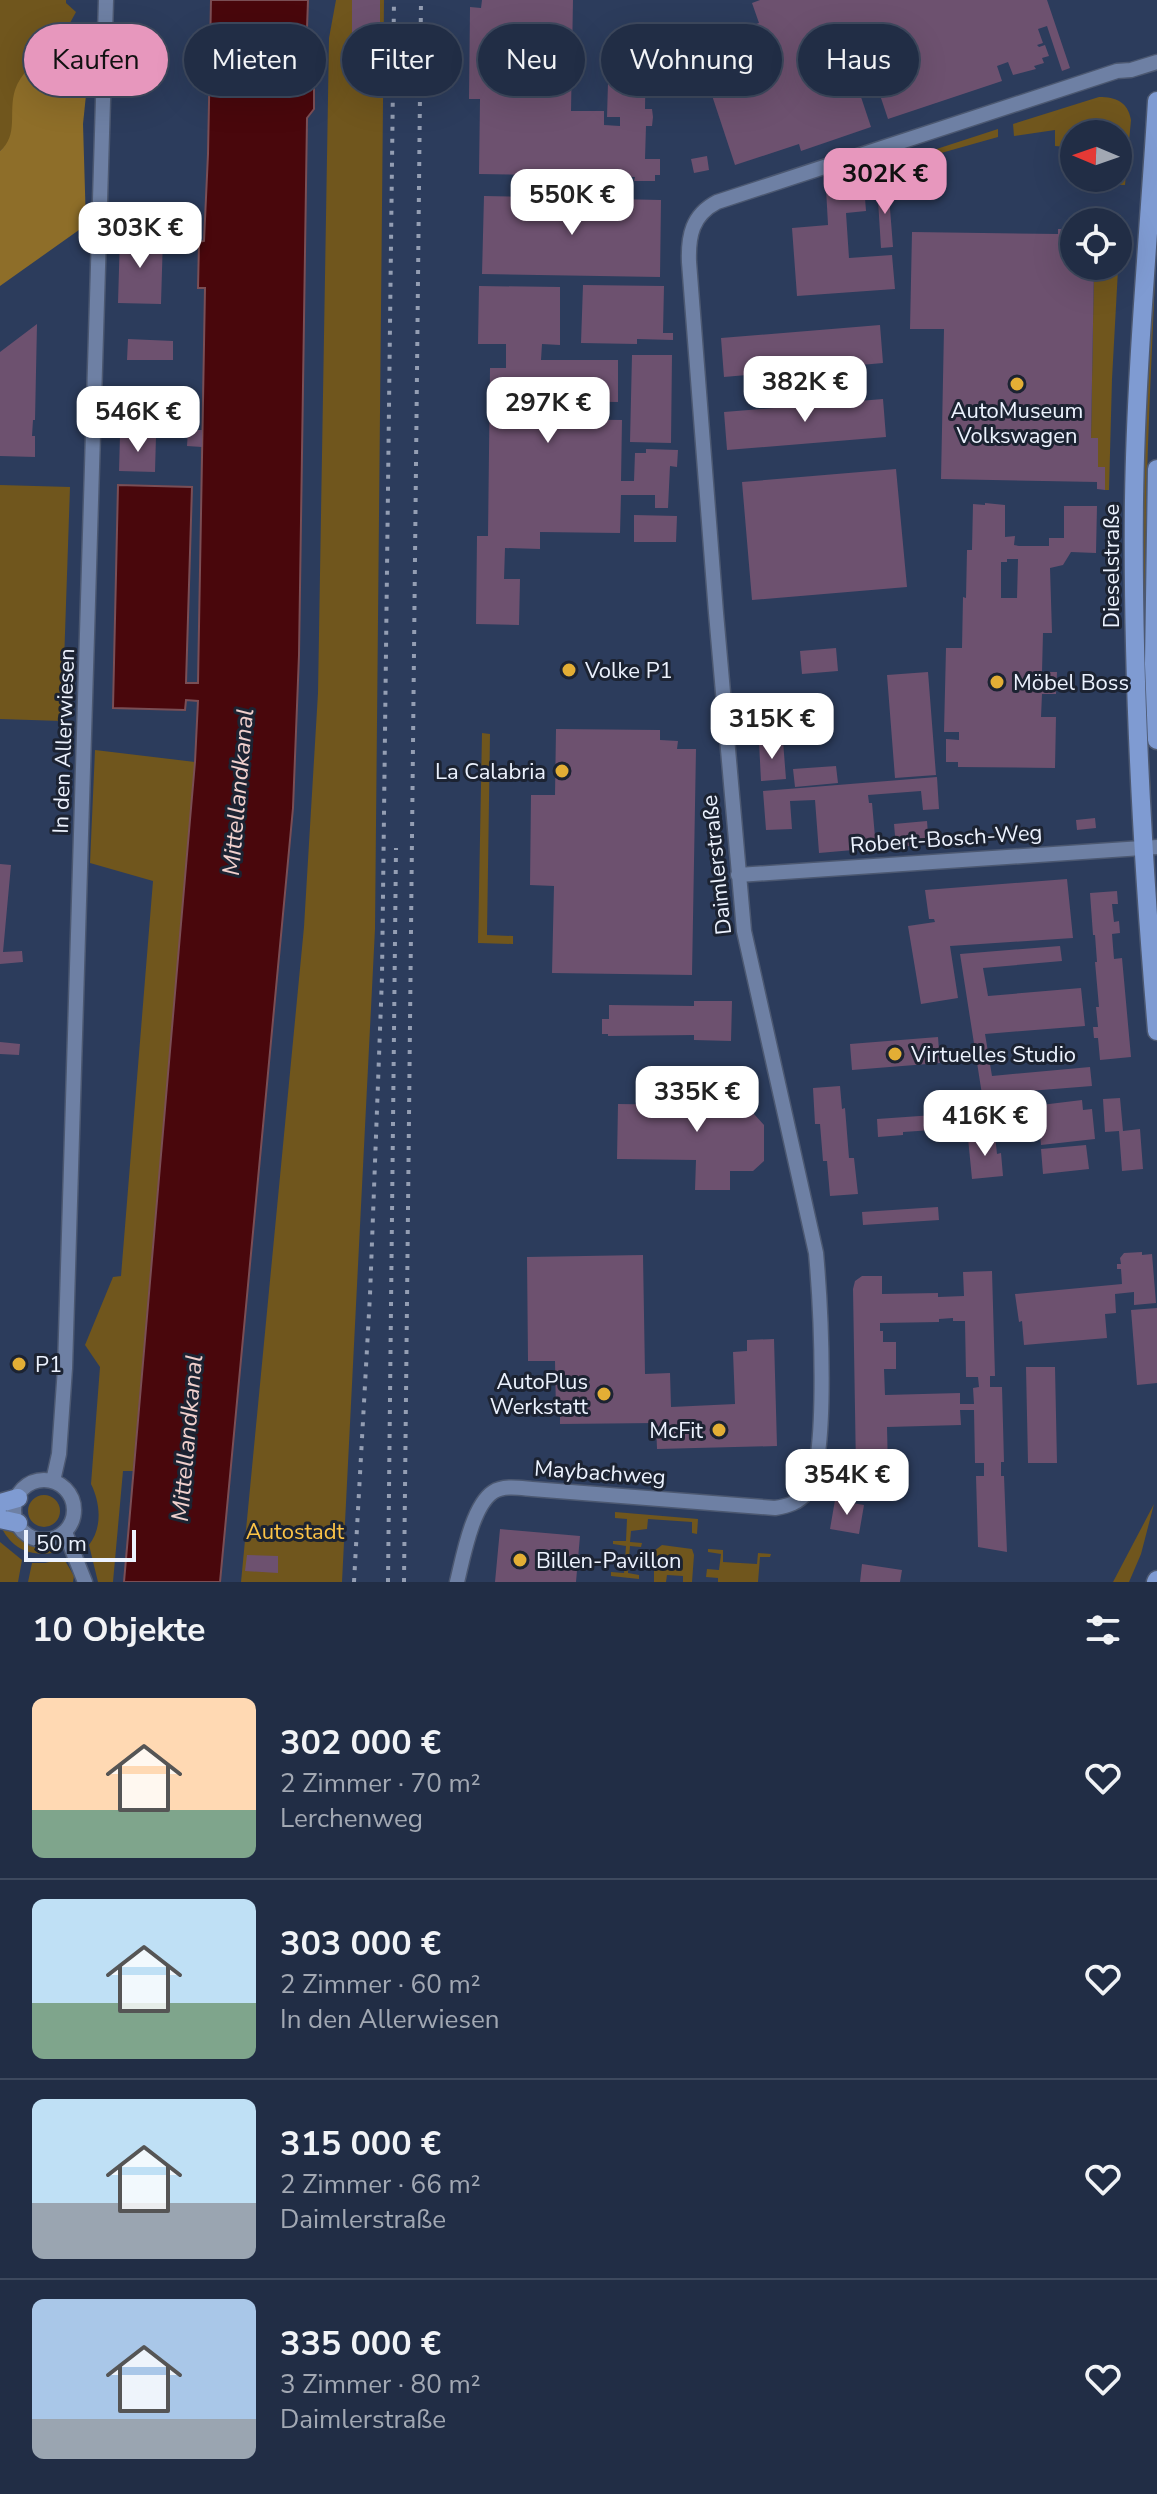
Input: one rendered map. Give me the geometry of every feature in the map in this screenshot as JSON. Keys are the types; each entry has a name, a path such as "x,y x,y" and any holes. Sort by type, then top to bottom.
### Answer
{"main road":[{"name":"Dieselstraße","path":"1157,101 1141,325 1134,500 1137,708 1151,847 1157,1031"},
{"name":"Dieselstraße","path":"1157,469 1154,664 1157,740"}],"street":[{"name":"In den Allerwiesen","path":"53,1481 61,1438 66,1358 106,0"},
{"name":"Daimlerstraße","path":"800,1499 808,1491 817,1465 821,1392 816,1253 744,931 689,262 691,231 698,217 717,202 1117,71 1157,62"},
{"name":"Robert-Bosch-Weg","path":"738,875 1151,847"},
{"path":"53,1481 66,1490 73,1501 73,1518 65,1532 50,1539 38,1539 9,1521 15,1512 9,1500 31,1484 53,1481"},
{"name":"Maybachweg","path":"457,1582 480,1507 492,1493 501,1489 760,1508 786,1506 800,1499"},
{"path":"65,1532 85,1582"}],"green space":[{"path":"0,0 66,0 76,12 69,24 24,24 24,80 11,138 0,151"},
{"name":"Autostadt","path":"336,0 384,0 384,24 342,24 342,96 383,96 375,929 342,1582 241,1582 304,927 318,693 329,38"},
{"path":"1099,97 1120,102 1131,120 1060,120 1060,146 1055,146 1055,130 1014,136 1013,124"},
{"path":"998,129 998,137 909,162 909,158"},
{"path":"1157,178 1145,577 1151,797 1146,797 1139,545"},
{"path":"1094,280 1117,280 1109,490 1105,490 1105,467 1098,467 1098,439 1091,438"},
{"path":"0,485 70,487 62,721 0,719"},
{"path":"482,733 490,734 487,935 513,936 513,944 478,943"},
{"path":"95,750 195,762 133,1471 123,1471 113,1582 98,1582 89,1545 98,1523 98,1506 91,1484 100,1367 85,1345 113,1277 121,1276 153,881 90,863"},
{"path":"44,1495 55,1500 60,1511 55,1522 44,1527 33,1522 28,1511 33,1500"},
{"path":"1154,1504 1141,1554 1129,1582 1113,1582"},
{"path":"615,1512 698,1519 697,1534 692,1533 692,1522 648,1519 647,1529 631,1531 630,1542 642,1543 641,1547 630,1546 628,1573 639,1575 639,1579 611,1576 611,1572 624,1573 626,1546 613,1544 613,1541 626,1541 627,1519 615,1518"},
{"path":"0,1524 31,1543 58,1552 39,1554 23,1550 10,1540"},
{"path":"0,1542 22,1560 18,1582 0,1582"},
{"path":"662,1545 692,1549 692,1582 683,1582 683,1576 667,1575 666,1582 654,1582 654,1551"},
{"path":"708,1549 723,1550 723,1562 757,1564 758,1553 771,1554 770,1557 760,1557 758,1582 718,1582 718,1578 706,1577 707,1569 719,1570 721,1554 708,1552"},
{"path":"64,1559 74,1576 73,1582 28,1582 32,1563"}],"shaded area":[{"path":"24,74 24,96 86,96 83,124 86,225 0,286 0,151 9,138 13,98"}],"water":[{"path":"211,0 308,0 307,24 211,24"},
{"name":"Mittellandkanal","path":"209,96 314,96 314,109 307,118 299,655 293,808 220,1582 124,1582 198,701 186,700 185,710 113,708 118,485 192,487 186,683 198,683 205,288 198,288 199,242 204,241"}],"building":[{"path":"352,0 380,0 380,24 352,24"},
{"path":"482,0 573,0 573,24 478,24 478,96 571,96 571,111 604,111 604,125 620,126 620,117 607,117 608,96 645,96 645,109 652,109 653,117 652,126 646,126 645,159 660,159 660,175 655,175 655,181 634,181 635,177 479,174 480,99 469,99 470,7 481,8"},
{"path":"760,0 1047,0 1070,68 1062,71 1047,26 1038,29 1043,43 1037,45 1045,45 1049,56 1042,58 1044,63 1034,66 1036,69 1013,75 1008,62 997,66 1002,81 888,119 880,96 919,96 919,24 798,24 798,96 865,96 861,97 871,127 801,151 799,144 735,165 712,96 782,96 782,24 756,24 759,23 752,3"},
{"path":"707,156 709,170 694,173 691,159"},
{"path":"888,183 893,247 881,248 877,184"},
{"path":"864,185 866,211 846,213 849,258 892,255 895,289 797,296 792,228 828,225 826,188"},
{"path":"484,196 661,200 660,277 482,274"},
{"name":"AutoMuseum Volkswagen","path":"1060,229 1060,280 1094,280 1091,438 1098,438 1098,467 1105,467 1105,490 1097,489 1097,482 941,479 944,329 910,329 912,232 1058,234"},
{"path":"120,236 163,237 161,304 118,303"},
{"path":"583,285 664,286 663,333 673,333 673,340 637,339 637,344 581,343"},
{"path":"479,286 560,287 560,345 542,344 541,360 618,360 618,402 541,401 541,419 622,420 621,481 634,481 635,453 646,453 646,449 678,450 677,467 670,466 668,508 655,508 655,495 621,495 620,533 540,532 540,549 505,548 504,579 520,579 519,625 476,624 477,536 488,536 490,368 506,368 506,344 478,344"},
{"path":"37,324 32,436 35,436 35,457 0,456 0,352"},
{"path":"880,325 883,363 724,377 721,338"},
{"path":"128,339 173,341 173,360 127,360"},
{"path":"632,355 672,355 671,443 630,442"},
{"path":"883,399 886,437 727,450 724,412"},
{"path":"188,430 202,430 202,447 187,446"},
{"path":"120,435 156,436 155,472 119,471"},
{"path":"896,469 907,587 752,600 742,482"},
{"path":"973,504 1005,505 1005,537 1015,536 1014,545 1019,546 1049,546 1049,538 1064,538 1064,506 1097,506 1096,553 1071,552 1063,565 1050,568 1052,633 1043,633 1042,672 1057,672 1056,694 1042,694 1041,717 1056,717 1055,768 958,767 958,762 946,762 946,739 959,740 959,732 944,732 946,648 962,648 963,597 966,598 967,550 972,550","holes":["1018,559 1017,598 1001,598 1001,562"]},
{"path":"634,515 677,516 676,542 634,542"},
{"path":"836,648 838,671 802,674 800,651"},
{"path":"928,672 936,775 895,778 887,675"},
{"path":"556,729 660,730 660,740 678,741 677,749 696,749 692,975 552,973 554,886 530,885 531,795 555,795"},
{"path":"783,741 786,779 761,781 759,742"},
{"path":"836,766 838,783 795,787 793,769"},
{"path":"937,777 939,809 923,810 921,791 868,795 869,803 872,803 876,848 819,853 815,800 790,801 792,829 766,830 763,791"},
{"path":"1095,818 1096,828 1077,830 1076,820"},
{"path":"927,821 928,834 935,833 936,844 896,847 894,824"},
{"path":"0,864 11,865 3,952 22,951 23,962 0,964"},
{"path":"1067,879 1073,938 950,946 958,998 921,1004 908,926 935,922 929,919 925,890"},
{"path":"1117,891 1118,904 1112,904 1114,922 1119,921 1120,933 1112,934 1114,959 1122,958 1131,1057 1100,1060 1098,1038 1094,1038 1093,1027 1098,1027 1096,1007 1099,1007 1090,893"},
{"path":"1060,946 1062,961 983,968 988,996 1081,988 1085,1026 985,1034 992,1076 1090,1067 1092,1086 1005,1093 1005,1113 997,1114 997,1119 986,1120 960,954"},
{"path":"694,1001 732,1001 731,1041 694,1040 694,1035 602,1034 602,1019 609,1019 609,1005 694,1006"},
{"name":"Virtuelles Studio","path":"938,1037 940,1063 852,1070 850,1044"},
{"path":"0,1042 20,1044 19,1055 0,1054"},
{"path":"840,1086 849,1158 854,1158 858,1194 830,1196 820,1124 815,1124 813,1088"},
{"path":"686,1088 755,1089 754,1114 764,1125 764,1161 753,1171 730,1171 730,1190 695,1190 696,1160 617,1159 618,1104 686,1105"},
{"path":"1120,1098 1123,1131 1140,1129 1143,1169 1122,1171 1119,1131 1105,1132 1103,1099"},
{"path":"1082,1100 1083,1110 1092,1109 1095,1139 1041,1145 1038,1114 1042,1114 1041,1105"},
{"path":"977,1112 978,1127 903,1132 903,1135 878,1137 877,1119"},
{"path":"995,1135 997,1154 1001,1153 1003,1176 972,1179 968,1138"},
{"path":"1086,1145 1089,1169 1043,1174 1041,1149"},
{"path":"938,1207 939,1220 863,1225 862,1212"},
{"path":"1142,1252 1142,1255 1152,1254 1156,1303 1134,1305 1134,1292 1115,1294 1116,1313 1105,1314 1107,1338 1024,1345 1015,1294 1122,1284 1121,1269 1117,1269 1117,1264 1121,1264 1120,1258 1124,1253"},
{"path":"643,1255 645,1374 670,1373 671,1407 735,1404 733,1352 747,1351 747,1340 774,1339 777,1446 657,1449 656,1423 560,1424 560,1413 556,1413 555,1361 528,1361 527,1257"},
{"path":"992,1271 995,1376 990,1376 990,1387 1002,1387 1004,1462 1001,1462 1001,1476 1004,1476 1007,1552 978,1547 976,1476 984,1476 984,1463 975,1463 974,1410 960,1410 961,1425 887,1427 888,1469 856,1470 855,1281 862,1276 882,1276 882,1294 964,1296 963,1272","holes":["953,1318 953,1321 965,1321 966,1377 978,1377 979,1387 973,1388 974,1404 960,1404 960,1393 885,1395 884,1369 896,1369 896,1342 883,1342 880,1323 939,1322 939,1319"]},
{"path":"1157,1308 1157,1383 1137,1385 1131,1310"},
{"path":"1026,1367 1055,1367 1057,1463 1028,1463"},
{"path":"835,1500 864,1505 859,1534 830,1529"},
{"name":"Billen-Pavillon","path":"500,1529 580,1536 576,1582 495,1582","holes":["543,1550 565,1552 564,1570 541,1568"]},
{"path":"247,1555 278,1556 278,1573 245,1571"},
{"path":"862,1564 902,1570 900,1582 860,1582"}],"railway":[{"path":"354,1582 370,1295 382,977 394,0"},
{"path":"404,1582 421,0"},
{"path":"388,1582 396,848"}],"place":[{"name":"AutoMuseum Volkswagen","path":"1017,384"},
{"name":"Volke P1","path":"569,670"},
{"name":"Möbel Boss","path":"997,682"},
{"name":"La Calabria","path":"562,771"},
{"name":"Virtuelles Studio","path":"895,1054"},
{"name":"P1","path":"19,1364"},
{"name":"AutoPlus Werkstatt","path":"604,1394"},
{"name":"McFit","path":"719,1430"},
{"name":"Billen-Pavillon","path":"520,1560"}]}
